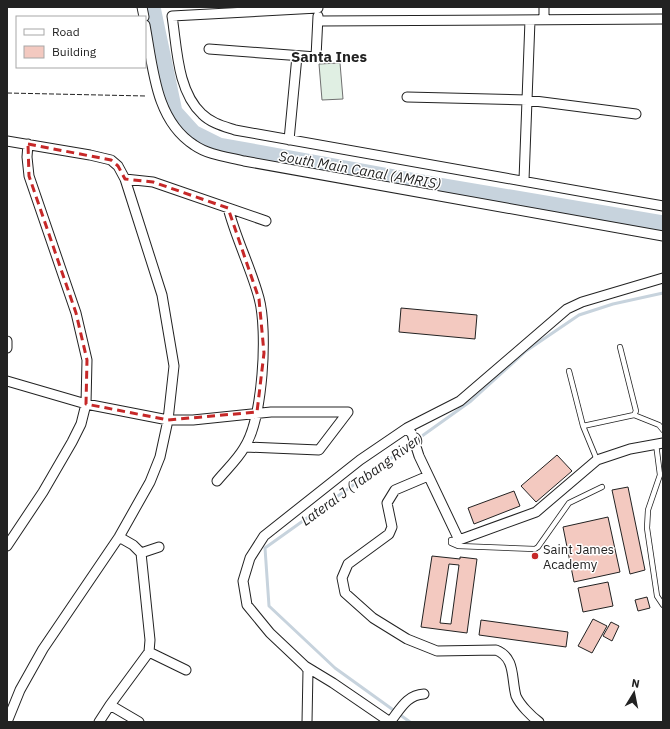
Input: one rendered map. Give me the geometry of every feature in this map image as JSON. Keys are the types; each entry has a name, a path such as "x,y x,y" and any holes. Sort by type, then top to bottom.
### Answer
{"street":[{"path":"209,49 316,57 318,7 195,11 172,16 182,76 189,99 202,114 215,124 235,130 524,180 663,206"},
{"path":"544,7 544,20"},
{"path":"318,21 663,19"},
{"path":"524,180 530,20"},
{"path":"146,29 159,95 166,114 176,131 195,146 244,161 663,236"},
{"path":"288,140 298,56"},
{"path":"407,97 527,100 636,114"},
{"path":"7,141 111,160 118,166 125,179 162,295 174,366 168,420 160,457 150,482 119,537 43,649 20,690 7,719"},
{"path":"7,546 43,492 72,442 81,424 86,404 87,360 76,313 29,176 27,157 28,144"},
{"path":"125,179 153,182 266,220"},
{"path":"217,481 245,447 258,412 264,353 260,299 234,231 228,208"},
{"path":"424,694 416,695 402,706 391,721 334,682 305,666 270,633 247,605 244,581 250,558 264,536 360,460 460,401 568,309 582,302 663,278"},
{"path":"7,341 7,348"},
{"path":"7,381 86,404 168,420 193,420 258,412 348,412 320,454 245,447"},
{"path":"409,431 428,476 459,540 536,512 597,460 630,449 660,444"},
{"path":"428,476 394,490 387,503 392,527 389,534 348,564 342,578 345,593 373,618 407,639 436,651 496,650 504,653 509,660 517,697 532,717 539,722"},
{"path":"99,722 149,652 150,640 141,553 133,545 119,537"},
{"path":"141,553 159,547"},
{"path":"149,652 186,670"},
{"path":"305,666 308,670 307,722"},
{"path":"110,705 139,722"}],"lane":[{"path":"620,347 636,411 634,415"},
{"path":"569,371 583,426 597,460"},
{"path":"583,426 634,415 659,425 663,430"},
{"path":"660,444 660,474 648,510 647,528 657,596 663,605"},
{"path":"459,540 451,540 451,543 458,546 535,549 538,547 569,503 602,487"}],"highlighted area":[{"path":"28,144 111,160 118,166 125,179 153,182 228,208 259,299 264,353 257,412 168,420 86,404 87,360 76,313 29,176"}],"green space":[{"path":"340,63 343,99 322,100 319,64"}],"building":[{"path":"401,308 477,315 475,339 399,332"},
{"path":"557,455 572,471 536,502 521,486"},
{"path":"628,487 645,570 630,574 612,490"},
{"path":"514,491 520,506 474,524 468,508"},
{"path":"608,517 620,572 574,582 563,527"},
{"path":"432,556 477,559 467,633 421,627","holes":["449,564 459,565 451,624 440,623"]},
{"path":"608,582 613,606 583,612 578,588"},
{"path":"647,597 650,608 638,611 635,600"},
{"path":"593,619 607,626 592,653 578,646"},
{"path":"481,620 568,632 566,647 479,635"},
{"path":"611,622 619,626 612,641 603,636"}],"waterway":[{"name":"South Main Canal (AMRIS)","path":"152,7 174,112 193,133 219,146 439,186 663,224"},
{"name":"Lateral J (Tabang River)","path":"410,722 335,668 269,606 265,548 471,401 526,351 579,315 613,304 663,293"}],"fence":[{"path":"7,93 146,96"}],"place":[{"name":"Saint James Academy","path":"535,556"}],"district":[{"name":"Santa Ines","path":"329,57"}]}
